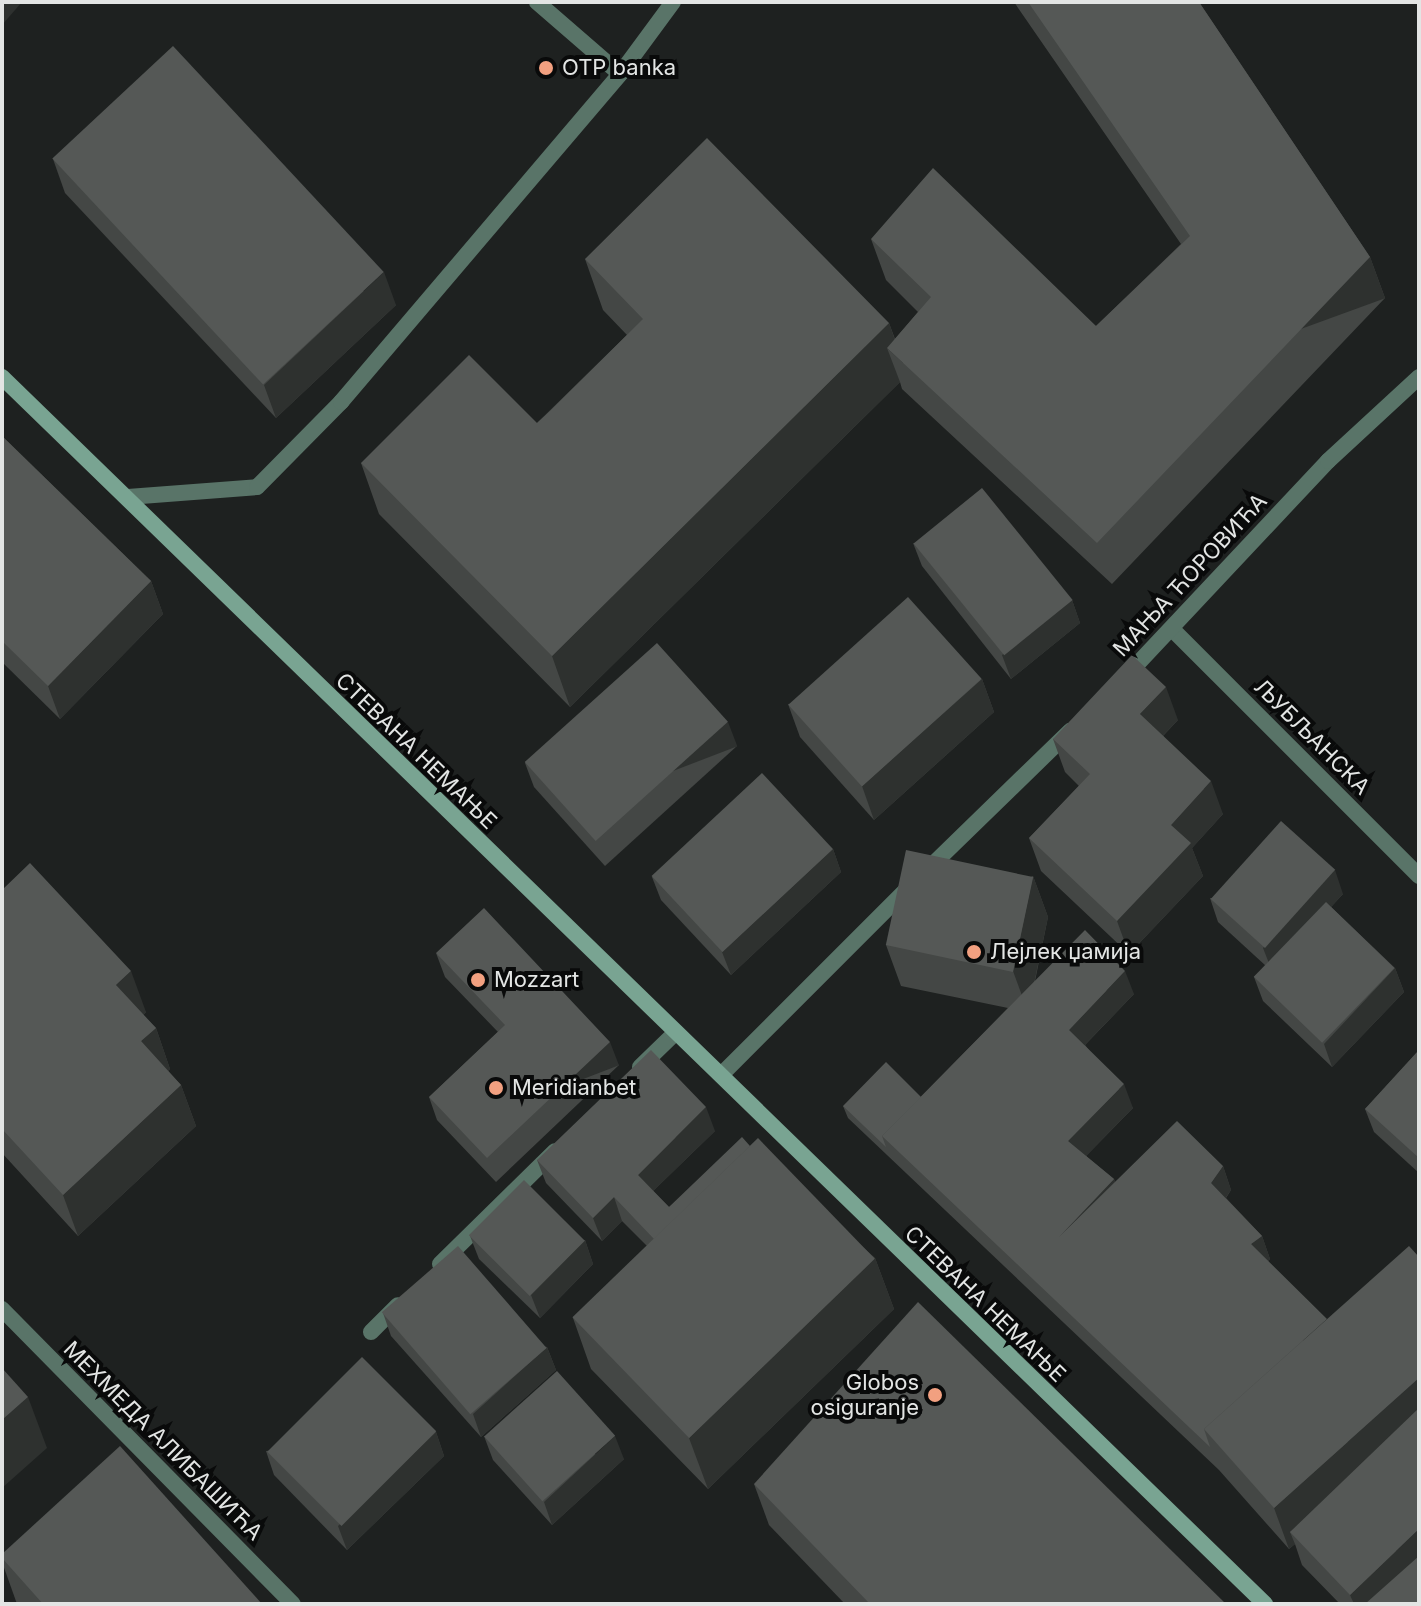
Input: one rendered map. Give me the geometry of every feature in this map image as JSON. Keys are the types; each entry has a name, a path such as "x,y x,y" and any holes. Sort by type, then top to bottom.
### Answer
{"street":[{"path":"537,2 620,74"},
{"path":"128,497 257,487 341,402 620,74 673,2"},
{"name":"СТЕВАНА НЕМАЊЕ","path":"2,377 1265,1604"},
{"name":"МАЊА ЋОРОВИЋА","path":"1117,685 1173,630 1252,539 1419,377"},
{"name":"ЉУБЉАНСКА","path":"1173,630 1419,876"},
{"path":"721,1075 1084,717"},
{"path":"631,1076 676,1032"},
{"path":"371,1332 574,1132"},
{"name":"МЕХМЕДА АЛИБАШИЋА","path":"2,1309 293,1604"}],"building":[{"path":"1028,2 1199,2 1370,257 1097,543 887,348 931,297 871,239 933,168 1096,326 1190,236"},
{"path":"173,46 384,272 263,385 52,159"},
{"path":"707,138 889,323 552,656 361,463 469,355 537,423 549,412 643,319 585,259"},
{"path":"2,436 151,581 48,686 2,641"},
{"path":"982,488 1073,600 1004,655 914,543"},
{"path":"908,597 982,679 862,786 788,705"},
{"path":"657,643 728,722 596,841 525,762"},
{"path":"1132,655 1166,687 1140,714 1211,781 1171,825 1191,843 1117,921 1029,838 1090,774 1053,739"},
{"path":"762,773 833,849 722,952 652,876"},
{"path":"1281,821 1335,870 1265,948 1211,899"},
{"path":"906,850 1033,877 1013,972 886,945"},
{"path":"30,863 131,971 116,985 156,1028 141,1041 181,1085 63,1195 2,1129 2,890"},
{"path":"1326,902 1394,968 1322,1043 1254,977"},
{"path":"484,908 610,1042 487,1158 429,1097 505,1025 436,953"},
{"path":"1085,930 1125,971 1069,1030 1124,1084 1068,1141 1114,1179 1059,1237 1177,1121 1223,1166 1211,1183 1262,1236 1251,1244 1327,1319 1204,1429 1210,1447 882,1136"},
{"path":"651,1050 706,1107 638,1175 669,1207 742,1137 750,1146 654,1239 614,1197 593,1218 537,1160"},
{"path":"1419,1050 1419,1158 1365,1109"},
{"path":"886,1062 921,1097 882,1136 886,1147 843,1106"},
{"path":"758,1138 875,1259 689,1438 572,1317"},
{"path":"524,1180 585,1241 530,1296 469,1235"},
{"path":"458,1246 547,1348 470,1414 382,1312"},
{"path":"1409,1246 1419,1257 1419,1378 1274,1508 1204,1429"},
{"path":"918,1302 1226,1604 870,1604 754,1484"},
{"path":"362,1357 436,1431 341,1526 267,1452"},
{"path":"2,1368 28,1397 2,1420"},
{"path":"557,1371 615,1436 542,1501 484,1437"},
{"path":"1419,1408 1419,1529 1350,1595 1290,1532"},
{"path":"120,1446 262,1604 43,1604 2,1558 2,1554"},
{"path":"1419,1556 1419,1604 1365,1604"}],"place":[{"name":"OTP banka","path":"546,68"},
{"name":"Лејлек џамија","path":"974,952"},
{"name":"Mozzart","path":"478,980"},
{"name":"Meridianbet","path":"496,1088"},
{"name":"Globos osiguranje","path":"935,1395"}]}
